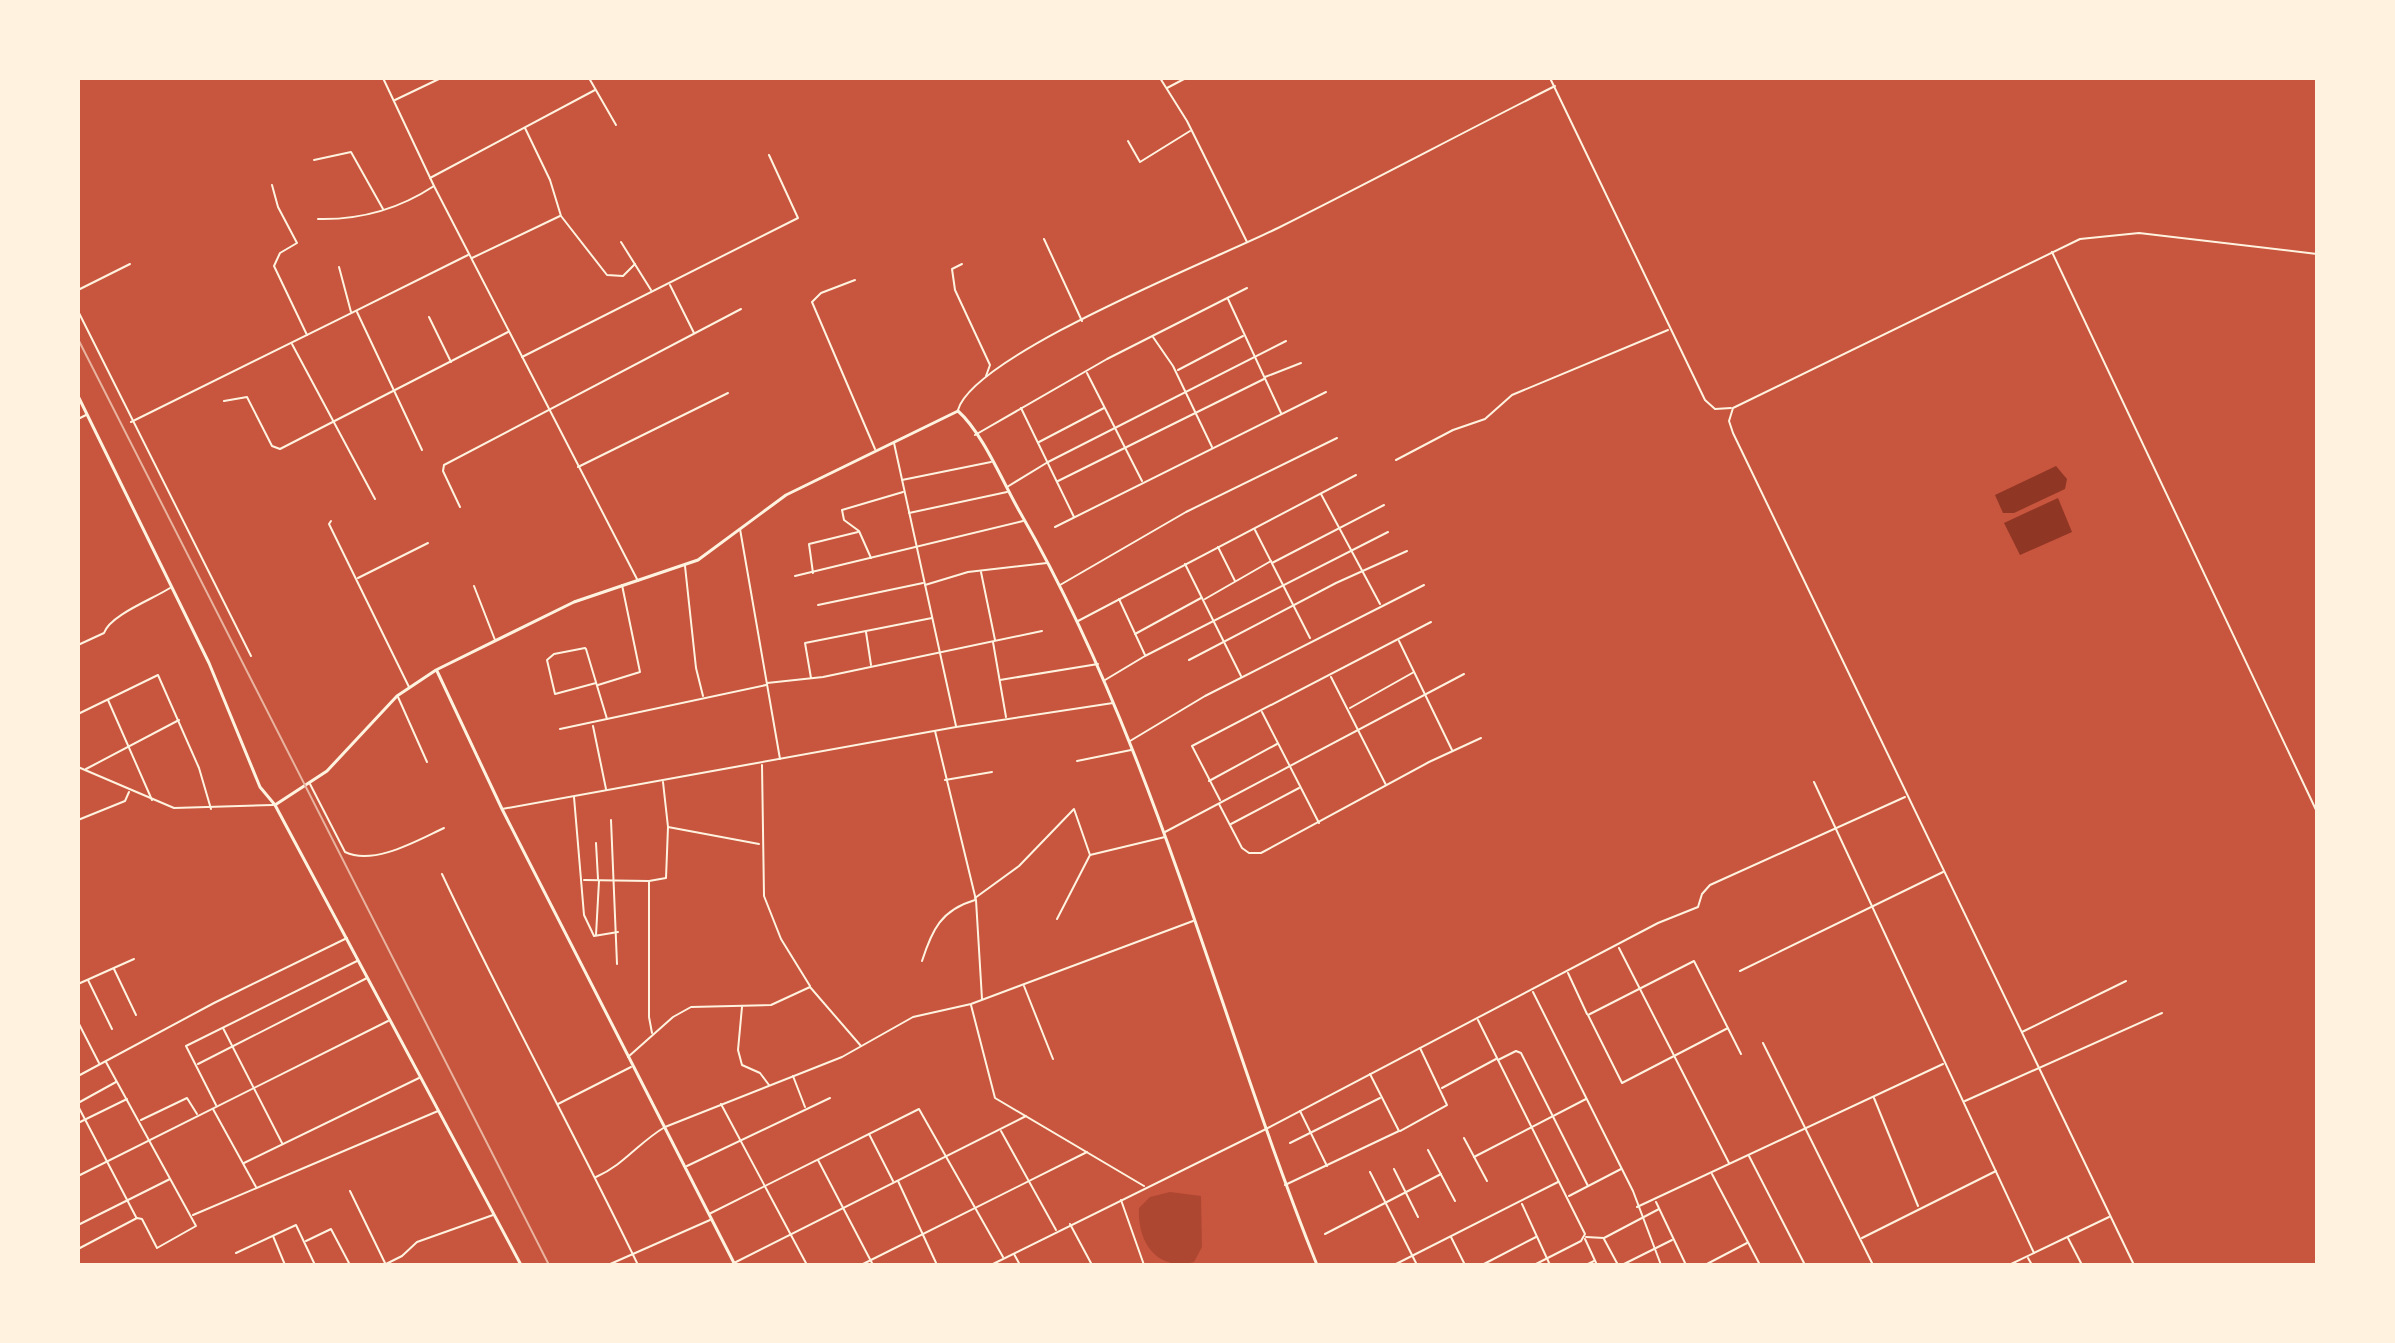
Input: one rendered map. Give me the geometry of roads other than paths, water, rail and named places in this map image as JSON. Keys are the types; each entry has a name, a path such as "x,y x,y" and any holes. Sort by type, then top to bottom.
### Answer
{"street":[{"path":"383,78 434,186 638,582"},
{"path":"394,101 441,78"},
{"path":"589,78 616,125"},
{"path":"1160,78 1191,131 1247,242"},
{"path":"1167,88 1186,78"},
{"path":"1550,78 1669,329 1709,405 1721,410 1733,408 2052,251 2091,237 2139,233 2317,254"},
{"path":"78,767 174,808 275,805 327,771 397,696 436,670 574,602 685,566 724,544 740,528 786,495 958,411 969,391 986,376 1082,322 1555,86"},
{"path":"430,178 595,90"},
{"path":"525,128 550,180 561,216 607,275 618,278 635,264"},
{"path":"1128,141 1140,162 1191,131"},
{"path":"314,160 351,152 383,210"},
{"path":"522,357 798,218 769,155"},
{"path":"272,185 278,207 297,243 280,253 274,266 307,335"},
{"path":"318,219 350,218 383,210 434,186"},
{"path":"131,422 155,407 356,310 561,216"},
{"path":"1044,239 1082,322"},
{"path":"621,242 652,291"},
{"path":"2052,251 2071,299 2317,812"},
{"path":"78,290 130,264"},
{"path":"962,264 952,269 955,290 990,365 986,376"},
{"path":"339,267 352,313"},
{"path":"855,280 821,293 812,302 875,449"},
{"path":"668,283 694,334"},
{"path":"975,435 1086,371 1247,288"},
{"path":"1227,298 1282,414"},
{"path":"460,507 443,471 444,465 741,309"},
{"path":"356,310 422,450"},
{"path":"78,311 251,656"},
{"path":"429,317 451,362"},
{"path":"1396,460 1453,430 1485,419 1512,395 1669,329"},
{"path":"224,401 247,397 276,449 509,332"},
{"path":"1175,371 1244,335"},
{"path":"1152,336 1175,371 1212,448"},
{"path":"909,513 1007,490 1048,462 1286,341"},
{"path":"291,343 375,499"},
{"path":"1058,481 1264,378 1301,363"},
{"path":"1086,371 1143,482"},
{"path":"1055,527 1326,392"},
{"path":"578,467 728,393"},
{"path":"78,396 172,587 260,787 275,805 521,1265"},
{"path":"1021,408 1074,518"},
{"path":"1037,442 1105,408"},
{"path":"1733,408 1729,421 1733,433 2134,1265"},
{"path":"958,411 991,462 1060,585 1115,702 1164,835 1264,1130 1317,1265"},
{"path":"78,419 87,414"},
{"path":"1060,585 1186,512 1337,438"},
{"path":"894,442 956,727"},
{"path":"902,480 991,462"},
{"path":"1077,621 1356,475"},
{"path":"871,558 859,531 844,520 842,510 904,492"},
{"path":"1321,494 1381,606"},
{"path":"1135,634 1384,505"},
{"path":"331,521 409,688"},
{"path":"795,576 1025,521"},
{"path":"740,528 780,760"},
{"path":"1254,529 1311,640"},
{"path":"813,573 809,544 859,531"},
{"path":"1105,680 1145,656 1388,532"},
{"path":"357,579 428,543"},
{"path":"1218,547 1236,582"},
{"path":"1189,660 1407,551"},
{"path":"818,605 981,571 1048,563"},
{"path":"1185,564 1242,677"},
{"path":"685,566 696,668 703,697"},
{"path":"981,571 1006,719"},
{"path":"607,720 597,684 585,648 554,654 547,660 555,694 597,684 640,672 622,585"},
{"path":"1130,741 1311,640 1424,585"},
{"path":"474,586 496,641"},
{"path":"78,645 104,633 107,624 118,616 158,598 172,587"},
{"path":"1119,598 1145,656"},
{"path":"811,679 805,643 932,618"},
{"path":"1431,622 1192,746 1242,848 1255,854 1481,738"},
{"path":"865,631 872,667"},
{"path":"560,729 703,697 811,679 1042,631"},
{"path":"1398,640 1453,751"},
{"path":"1000,680 1098,664"},
{"path":"436,670 502,809 734,1264 1026,1116"},
{"path":"1348,709 1416,671"},
{"path":"1090,855 1164,835 1219,802 1464,674"},
{"path":"78,714 158,675 206,787 211,809"},
{"path":"1331,675 1386,785"},
{"path":"397,696 427,762"},
{"path":"108,699 152,801"},
{"path":"502,809 956,727 1115,702"},
{"path":"1261,710 1319,823"},
{"path":"85,770 129,743 179,720"},
{"path":"592,724 601,754 606,791"},
{"path":"935,731 976,899 982,1000"},
{"path":"1209,781 1278,743"},
{"path":"1077,761 1133,750"},
{"path":"762,764 760,844 767,908 781,939 810,987 862,1047"},
{"path":"945,780 992,772"},
{"path":"582,880 649,881 666,878 668,827 663,780"},
{"path":"1814,782 2034,1253"},
{"path":"310,784 345,852 352,855 393,850 444,828"},
{"path":"1229,825 1301,787"},
{"path":"78,820 125,801 129,791"},
{"path":"992,1265 1264,1130 1299,1109 1568,973 1658,923 1698,907 1702,894 1710,885 1908,796"},
{"path":"574,797 584,915 592,934 618,932"},
{"path":"922,961 940,919 961,904 976,899 1019,866 1074,809 1090,855 1057,919"},
{"path":"611,820 616,879 617,964"},
{"path":"668,827 760,844"},
{"path":"596,843 596,936"},
{"path":"1740,971 1944,872"},
{"path":"442,874 638,1265"},
{"path":"649,881 649,1017 653,1035"},
{"path":"596,1177 621,1165 651,1135 665,1127 862,1047 913,1017 971,1004 1193,921"},
{"path":"78,1076 214,1003 347,938"},
{"path":"1619,946 1730,1164"},
{"path":"78,984 134,959"},
{"path":"257,1189 186,1046 358,960"},
{"path":"1588,1015 1694,961 1741,1054"},
{"path":"113,968 136,1015"},
{"path":"1568,973 1622,1083 1728,1028"},
{"path":"196,1065 368,978"},
{"path":"88,979 112,1029"},
{"path":"2021,1032 2126,981"},
{"path":"1023,984 1053,1059"},
{"path":"628,1057 691,1007 771,1005 810,987"},
{"path":"1533,991 1622,1169 1652,1250 1661,1265"},
{"path":"971,1004 995,1098 1145,1187"},
{"path":"742,1006 738,1050 742,1065 757,1071 769,1085"},
{"path":"1964,1101 2162,1013"},
{"path":"1478,1019 1567,1197 1597,1265"},
{"path":"78,1176 389,1021"},
{"path":"78,1022 100,1064"},
{"path":"223,1028 282,1144"},
{"path":"78,1037 85,1036"},
{"path":"1763,1043 1873,1265"},
{"path":"1285,1185 1446,1106 1441,1088 1420,1048"},
{"path":"1441,1088 1519,1051 1588,1186"},
{"path":"106,1062 118,1082 140,1120 192,1215 195,1228 157,1248 106,1162 78,1104 118,1082"},
{"path":"1637,1207 1656,1201 1945,1063"},
{"path":"557,1104 632,1067"},
{"path":"1369,1073 1399,1131"},
{"path":"793,1076 806,1109"},
{"path":"244,1163 421,1077"},
{"path":"78,1123 127,1098"},
{"path":"140,1120 187,1098 198,1115"},
{"path":"685,1167 830,1098"},
{"path":"1290,1143 1381,1098"},
{"path":"1474,1157 1587,1098"},
{"path":"1874,1098 1918,1207"},
{"path":"721,1102 807,1265"},
{"path":"608,1265 710,1217 919,1109 1004,1258"},
{"path":"1299,1109 1327,1167"},
{"path":"192,1215 438,1111"},
{"path":"1001,1130 1057,1231"},
{"path":"869,1134 937,1265"},
{"path":"1464,1138 1487,1181"},
{"path":"1428,1150 1455,1201"},
{"path":"861,1265 1088,1151"},
{"path":"1748,1155 1805,1265"},
{"path":"818,1160 873,1265"},
{"path":"1394,1169 1418,1217"},
{"path":"1567,1197 1622,1169"},
{"path":"1860,1239 1918,1207 1997,1170"},
{"path":"1370,1172 1417,1265"},
{"path":"1712,1173 1760,1265"},
{"path":"1325,1234 1441,1174"},
{"path":"78,1225 171,1179"},
{"path":"1394,1265 1559,1181"},
{"path":"350,1191 385,1265 402,1256 417,1242 493,1215"},
{"path":"1121,1199 1144,1265"},
{"path":"1656,1201 1686,1265"},
{"path":"1521,1202 1550,1265"},
{"path":"1534,1265 1585,1237 1604,1238 1659,1209"},
{"path":"2009,1265 2110,1217"},
{"path":"78,1249 137,1218"},
{"path":"1070,1224 1090,1265"},
{"path":"236,1253 296,1225 315,1265"},
{"path":"305,1241 331,1229 350,1265"},
{"path":"273,1235 285,1265"},
{"path":"1451,1236 1465,1265"},
{"path":"1482,1265 1537,1237"},
{"path":"1604,1238 1618,1265"},
{"path":"2068,1238 2082,1265"},
{"path":"1622,1265 1673,1240"},
{"path":"1705,1265 1748,1242"},
{"path":"1014,1253 1020,1265"},
{"path":"2028,1257 2032,1265"},
{"path":"1586,1265 1595,1260"}],"railway":[{"path":"78,339 549,1265"}]}
